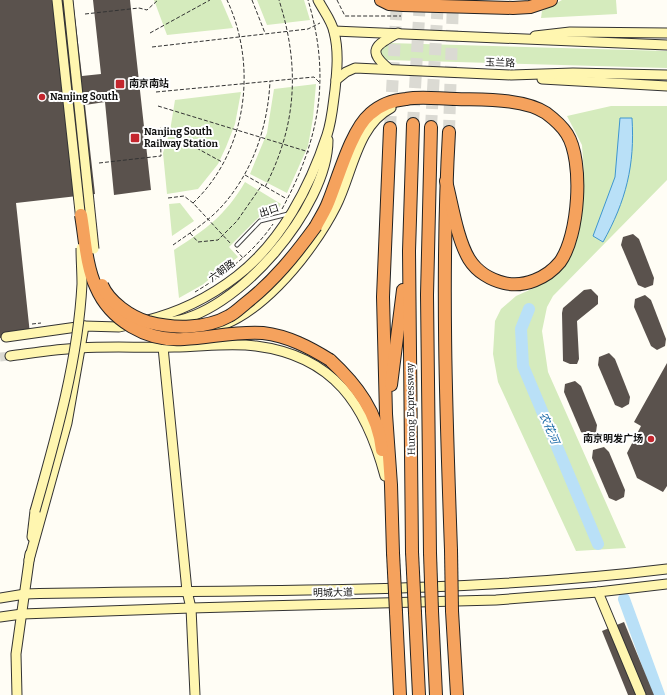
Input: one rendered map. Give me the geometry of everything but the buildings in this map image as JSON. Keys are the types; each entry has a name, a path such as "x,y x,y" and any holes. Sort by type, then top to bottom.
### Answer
{"highway":[{"path":"380,0 389,4 513,8 530,7 550,0"},
{"path":"94,249 93,280 110,301 140,320 173,326 195,326 229,316 260,293 284,270 316,226 328,204 357,131 370,114 388,103 407,98 483,100 530,106 545,112 556,121 567,134 573,148 577,170 573,227 568,245 560,261 540,278 517,284 498,281 479,270 470,261 462,245 446,181"},
{"name":"Hurong Expressway","path":"413,124 409,251 412,552 419,695"},
{"name":"Hurong Expressway","path":"431,127 427,295 430,553 436,695"},
{"path":"390,128 383,297 386,414 396,612 397,695"},
{"path":"449,132 446,181 445,314 452,611 457,695"},
{"path":"81,215 93,280 104,303 124,322 159,337 182,340 242,333 264,334 296,341 330,360 349,378 369,406 381,443 393,550"},
{"path":"94,249 102,287 105,292 125,311"},
{"path":"386,414 397,348 409,251"},
{"path":"397,656 400,695"}],"main road":[{"path":"17,695 16,654 35,511 54,443 76,339 82,284 81,215 57,0"},
{"path":"68,0 94,249"},
{"name":"六朝路","path":"6,337 84,326 119,327 164,316 185,307 237,276 273,239 305,191 327,134 336,80 338,55 334,31 318,0"},
{"path":"326,0 328,19"},
{"path":"394,0 413,5"},
{"path":"334,31 667,45"},
{"path":"508,39 570,32 667,33"},
{"path":"389,69 378,60 375,54 376,48 380,42 399,33"},
{"name":"玉兰路","path":"336,80 346,72 355,68 511,75 573,73 667,75"},
{"path":"511,75 560,81 667,86"},
{"path":"119,327 173,330 216,329 236,319 262,302 287,277 306,253 336,207 363,137 371,123 382,112 394,106 410,101 439,99"},
{"path":"153,323 179,321 203,311 233,293 257,272 281,246 304,212 320,178 328,154 327,134"},
{"path":"29,560 39,529 67,423 84,326"},
{"path":"10,356 80,348 255,346 297,356 317,367 338,382 360,410 378,448 385,476"},
{"path":"163,347 187,591 191,608 195,695"},
{"name":"明城大道","path":"0,598 25,594 478,585 626,574 667,569"},
{"name":"明城大道","path":"0,617 22,614 191,608 496,600 598,592 667,584"},
{"path":"598,592 641,695"}],"lane":[{"name":"出口","path":"238,245 260,221 291,213"}],"path":[{"path":"85,14 139,8 147,10 158,0"},
{"path":"150,33 210,0"},
{"path":"193,203 202,194 222,162 237,130 242,113 245,84 240,37 238,26 227,0"},
{"path":"252,0 265,34"},
{"path":"265,187 275,168 283,144 292,106 293,79 288,31 279,0"},
{"path":"193,294 216,279 243,258 266,234 288,200 299,179 309,152 316,125 320,83 315,25 308,0"},
{"path":"337,0 345,16 401,16"},
{"path":"152,47 308,29 328,19"},
{"path":"156,92 314,77 320,83"},
{"path":"173,245 223,206 250,165 260,137 267,110 270,81"},
{"path":"158,106 309,152"},
{"path":"98,163 161,156 160,128 222,162"},
{"path":"244,175 288,200"},
{"path":"190,233 198,242 218,240 237,221 262,185"},
{"path":"168,198 184,196 193,203 243,258"},
{"path":"32,324 47,323"}],"green space":[{"path":"154,0 221,0 233,28 167,35"},
{"path":"257,0 304,0 310,20 267,25"},
{"path":"562,0 616,0 617,14 541,18 542,11"},
{"path":"389,43 667,51 667,68 386,60 381,55 381,47"},
{"path":"316,84 313,118 308,146 287,193 250,174 267,133 274,89"},
{"path":"241,92 235,124 218,164 198,189 167,194 163,153 170,131 175,100"},
{"path":"611,106 667,106 667,180 553,296 547,307 542,331 548,372 626,548 576,551 498,382 493,354 495,321 501,309 516,296 534,288 556,270 574,242 584,175 582,145 567,116"},
{"path":"245,182 281,204 276,213 260,216 229,247 238,257 202,285 179,298 174,250 196,236 214,221 238,194"},
{"path":"180,203 194,221 172,236 169,204"}],"water":[{"path":"620,118 632,118 633,135 630,167 618,212 603,242 593,236 615,177"}],"waterway":[{"name":"农花河","path":"529,309 521,329 523,366 598,544"},
{"name":"农花河","path":"624,599 659,695"}],"tunnel":[{"path":"390,128 397,0"},
{"path":"413,124 420,0"},
{"path":"431,127 438,0"},
{"path":"449,132 453,0"},
{"path":"0,357 10,356"}],"place":[{"name":"南京南站","path":"120,84"},
{"name":"Nanjing South","path":"42,97"},
{"name":"Nanjing South Railway Station","path":"135,138"},
{"name":"南京明发广场","path":"651,439"}]}
